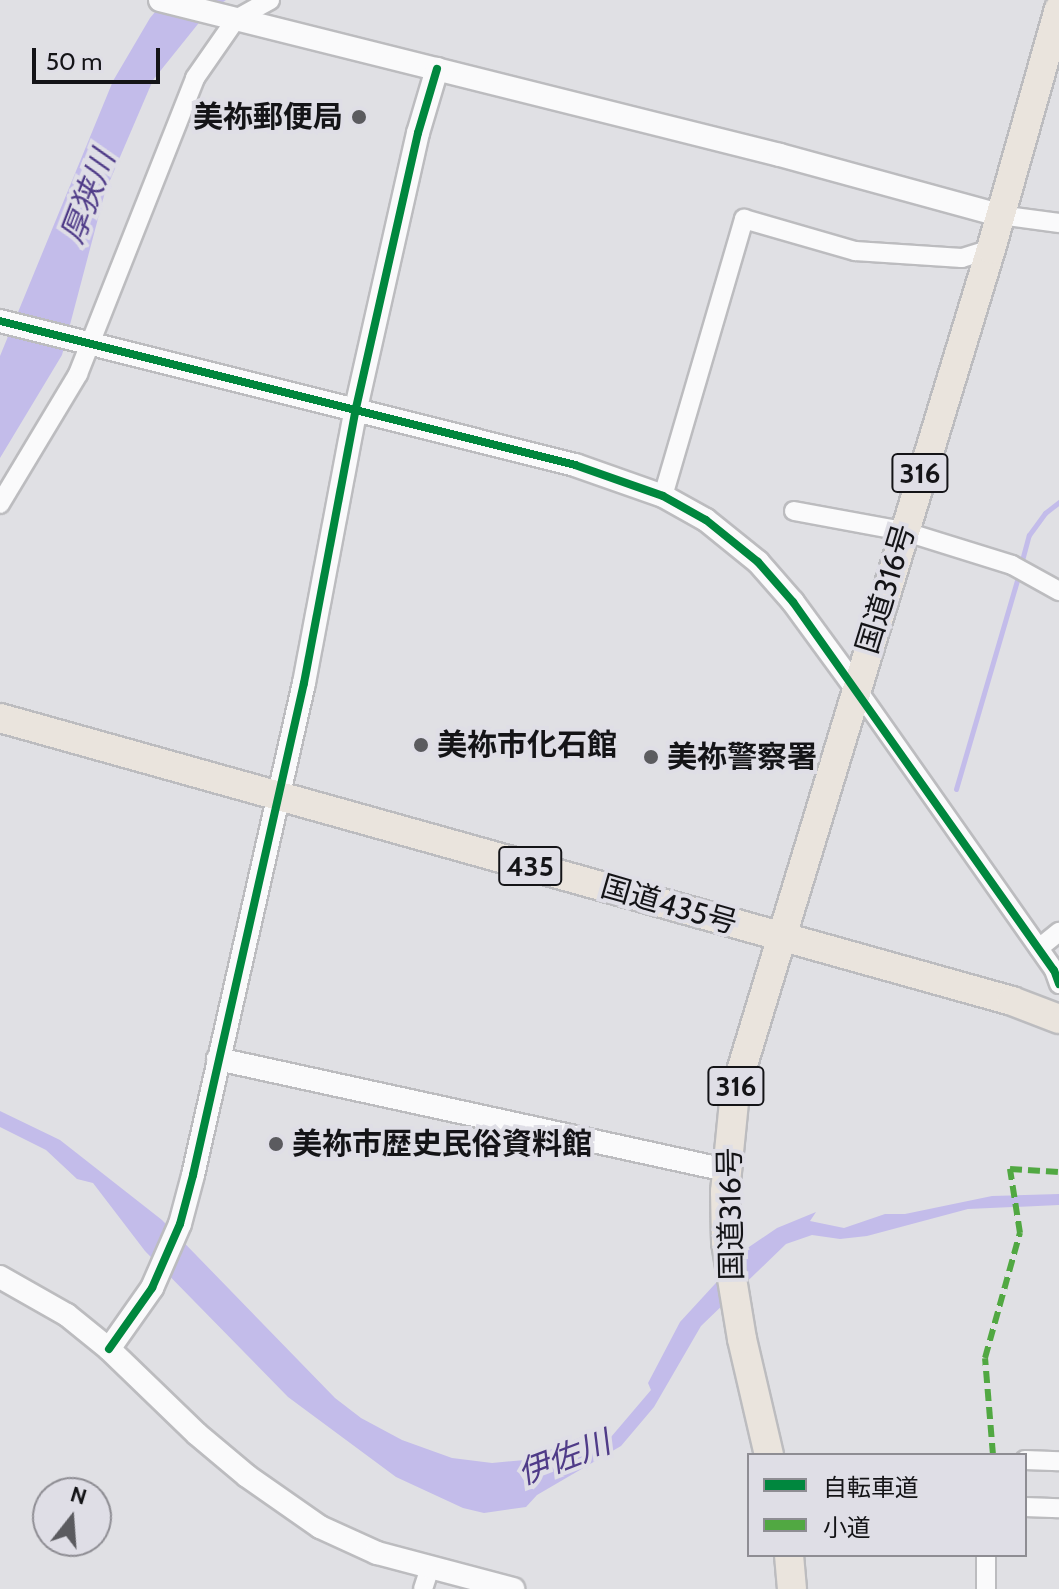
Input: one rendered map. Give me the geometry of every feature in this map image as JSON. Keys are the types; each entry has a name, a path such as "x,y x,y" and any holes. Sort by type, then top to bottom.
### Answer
{"highway":[{"name":"国道316号","path":"769,1453 742,1339 726,1242 726,1170 735,1091 991,249 1059,9"},
{"name":"国道435号","path":"0,718 1012,1001 1059,1019"},
{"path":"789,1557 792,1589"}],"street":[{"path":"160,0 780,155 1000,215 1059,223"},
{"path":"0,504 78,374 84,342 195,78 236,19 270,0"},
{"path":"109,1349 152,1288 180,1224 276,794 304,683 356,408 418,133 437,69"},
{"path":"663,496 744,219 855,251 962,258 991,249"},
{"path":"1,322 575,465 663,496 706,520 758,562 793,602 1039,948 1059,984"},
{"path":"794,511 903,531 1012,565 1059,591"},
{"path":"1039,948 1059,932"},
{"path":"218,1059 726,1170"},
{"path":"0,1277 67,1315 109,1349 197,1434 320,1527 426,1579 513,1589"},
{"path":"1027,1460 1059,1461"},
{"path":"1027,1507 1059,1508"},
{"path":"986,1557 986,1589"}],"water":[{"name":"厚狭川","path":"165,0 226,0 206,14 153,80 105,192 62,355 0,458 0,356 113,81 150,18"},
{"name":"伊佐川","path":"0,1111 60,1140 162,1220 335,1398 361,1418 402,1440 452,1458 492,1463 525,1460 601,1429 611,1437 651,1390 648,1383 680,1322 749,1247 777,1228 816,1212 810,1221 844,1228 885,1214 905,1214 992,1196 1059,1194 1059,1205 968,1209 867,1236 840,1239 812,1235 786,1244 701,1326 654,1407 621,1446 537,1495 526,1507 484,1513 463,1508 396,1477 288,1397 145,1251 93,1183 77,1179 46,1150 0,1127"}],"waterway":[{"path":"1021,564 1029,535 1045,513 1059,502"},
{"path":"956,789 1019,574"}],"marked path":[{"path":"993,1453 985,1358 1020,1233 1010,1169 1059,1172"}],"cycle path":[{"path":"109,1349 152,1288 180,1224 193,1175 304,683 356,408 418,133 437,69"},
{"path":"0,321 575,465 663,496 706,520 758,562 793,602 1054,970 1059,984"}],"place":[{"name":"美祢郵便局","path":"359,117"},
{"name":"美袮市化石館","path":"421,745"},
{"name":"美祢警察署","path":"651,757"},
{"name":"美袮市歴史民俗資料館","path":"276,1144"}]}
